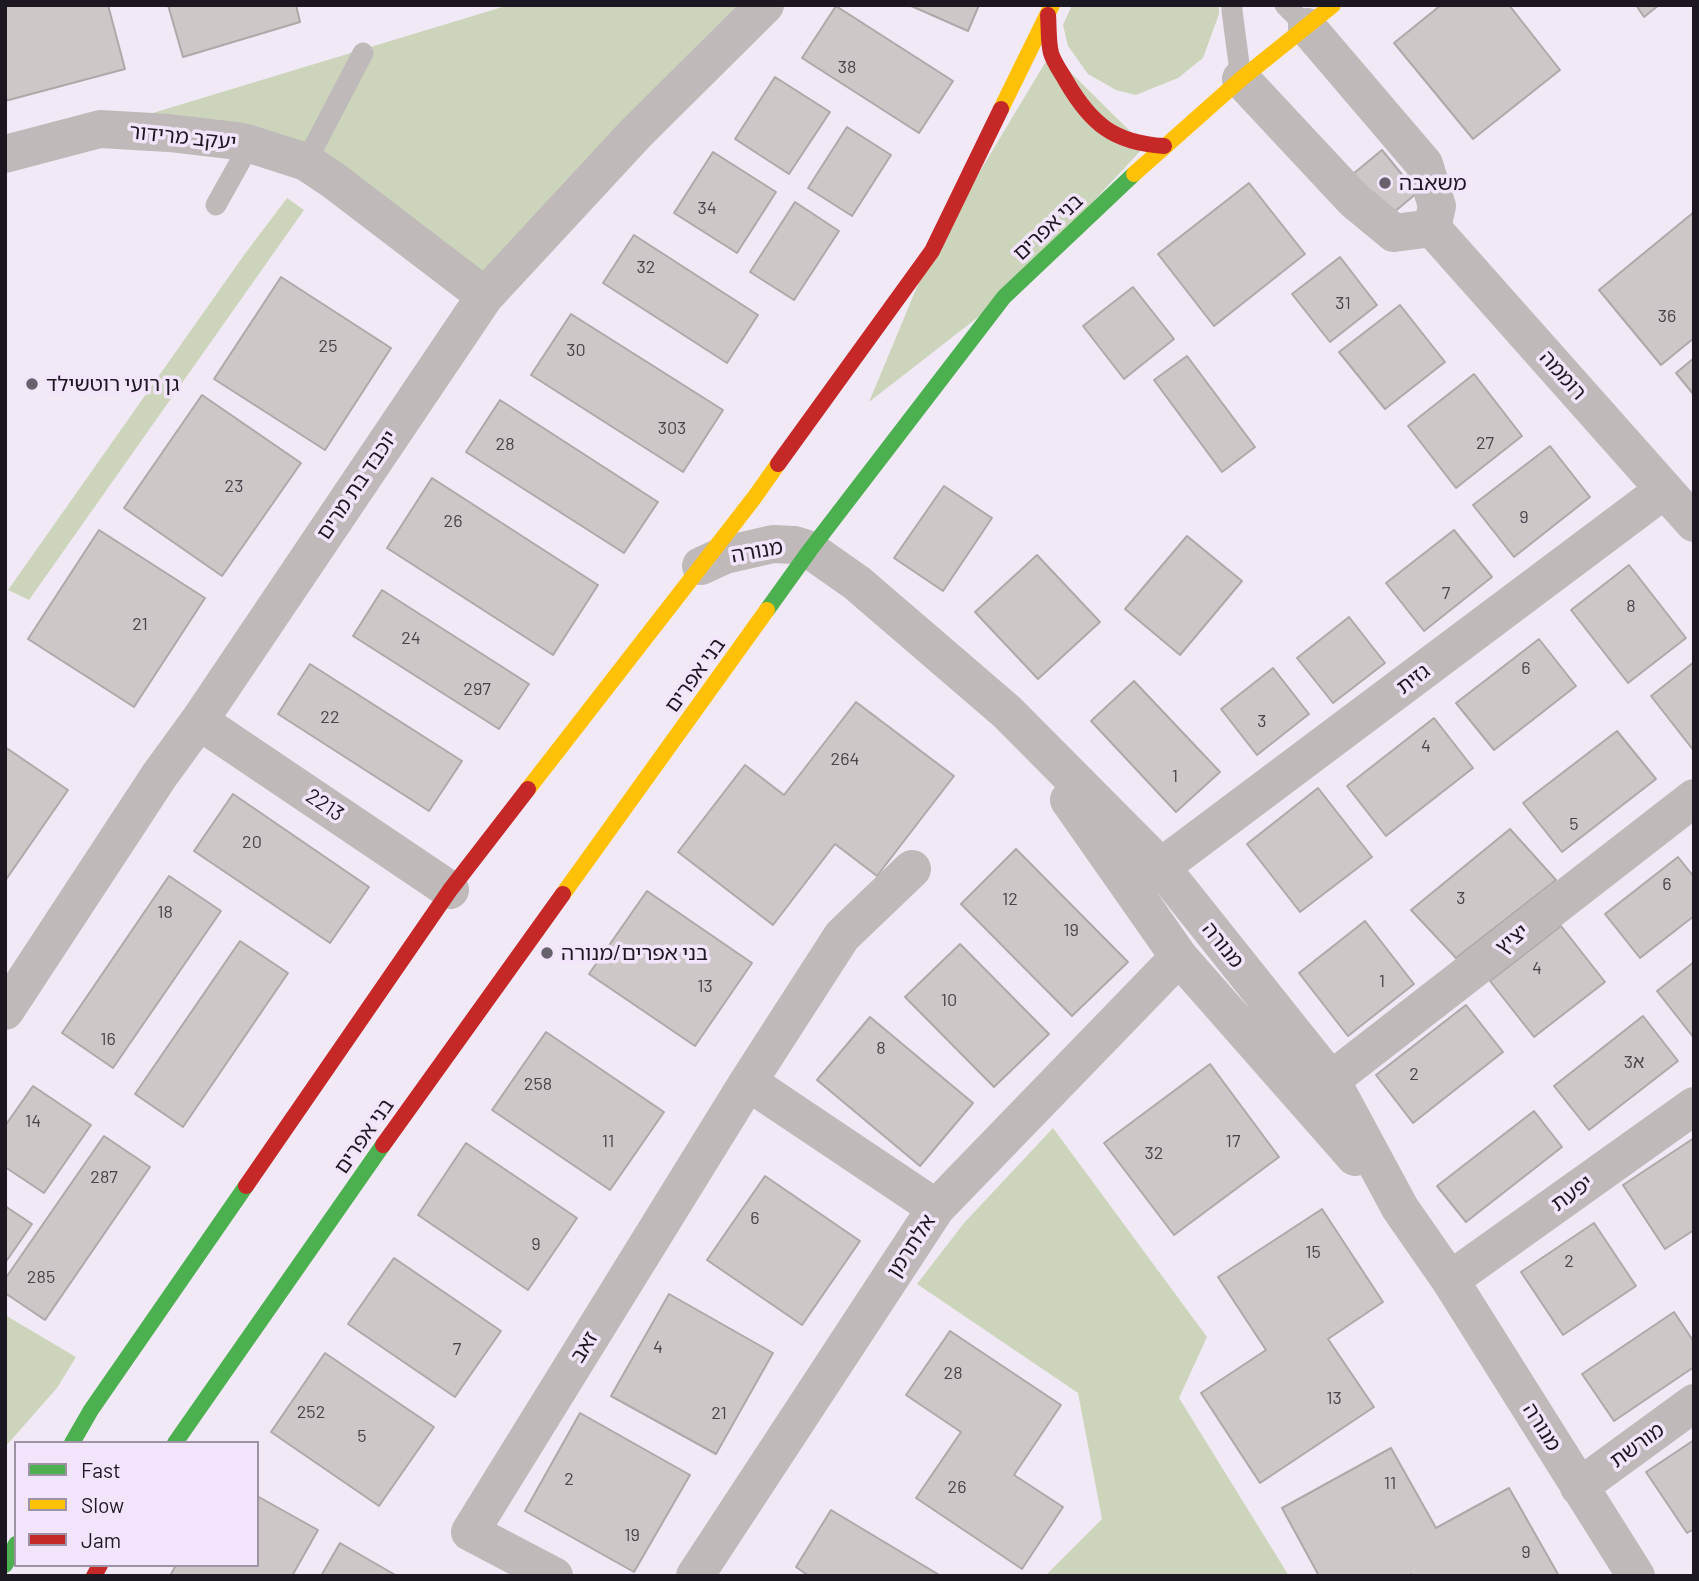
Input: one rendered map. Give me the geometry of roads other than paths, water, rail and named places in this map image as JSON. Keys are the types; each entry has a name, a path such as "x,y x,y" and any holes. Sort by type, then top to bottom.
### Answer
{"main road":[{"path":"1050,10 1051,53 1075,99 1094,122 1116,136 1145,146 1164,146"},
{"path":"73,1441 91,1410 450,890 754,498 932,251 1050,10"},
{"name":"בני אפרים","path":"176,1441 386,1140 810,550 1004,297 1309,13"},
{"path":"5,1565 14,1548"}],"street":[{"name":"יוכבד בת מרים","path":"5,1011 159,776 200,721 485,296 636,134 765,5"},
{"path":"1241,79 1354,200 1394,233 1432,228 1437,206 1423,164 1309,13"},
{"name":"יעקב מרידור","path":"5,154 100,129 169,133 250,144 306,162 485,296"},
{"name":"רוממה","path":"1432,228 1694,523"},
{"name":"גזית","path":"1161,867 1664,490"},
{"name":"מנורה","path":"701,566 725,555 773,544 794,545 810,550 857,583 1007,712 1161,867 1331,1080 1400,1208 1450,1280 1636,1576"},
{"name":"מנורה","path":"1007,712 1179,957 1400,1208"},
{"name":"2213","path":"200,721 450,890"},
{"name":"יציץ","path":"1331,1080 1694,797"},
{"name":"זאב","path":"554,1576 471,1532 748,1082 842,936 912,869"},
{"name":"אלתרמן","path":"695,1576 936,1208 1179,957"},
{"path":"748,1082 936,1208"},
{"name":"יפעת","path":"1450,1280 1694,1105"},
{"name":"מורשת","path":"1579,1487 1694,1403"}],"lane":[{"path":"1232,5 1241,79"},
{"path":"306,162 363,53"},
{"path":"216,205 250,144"}],"place":[{"name":"משאבה","path":"1385,183"},
{"name":"גן רועי רוטשילד","path":"32,384"},
{"name":"בני אפרים/מנורה","path":"547,953"}]}
